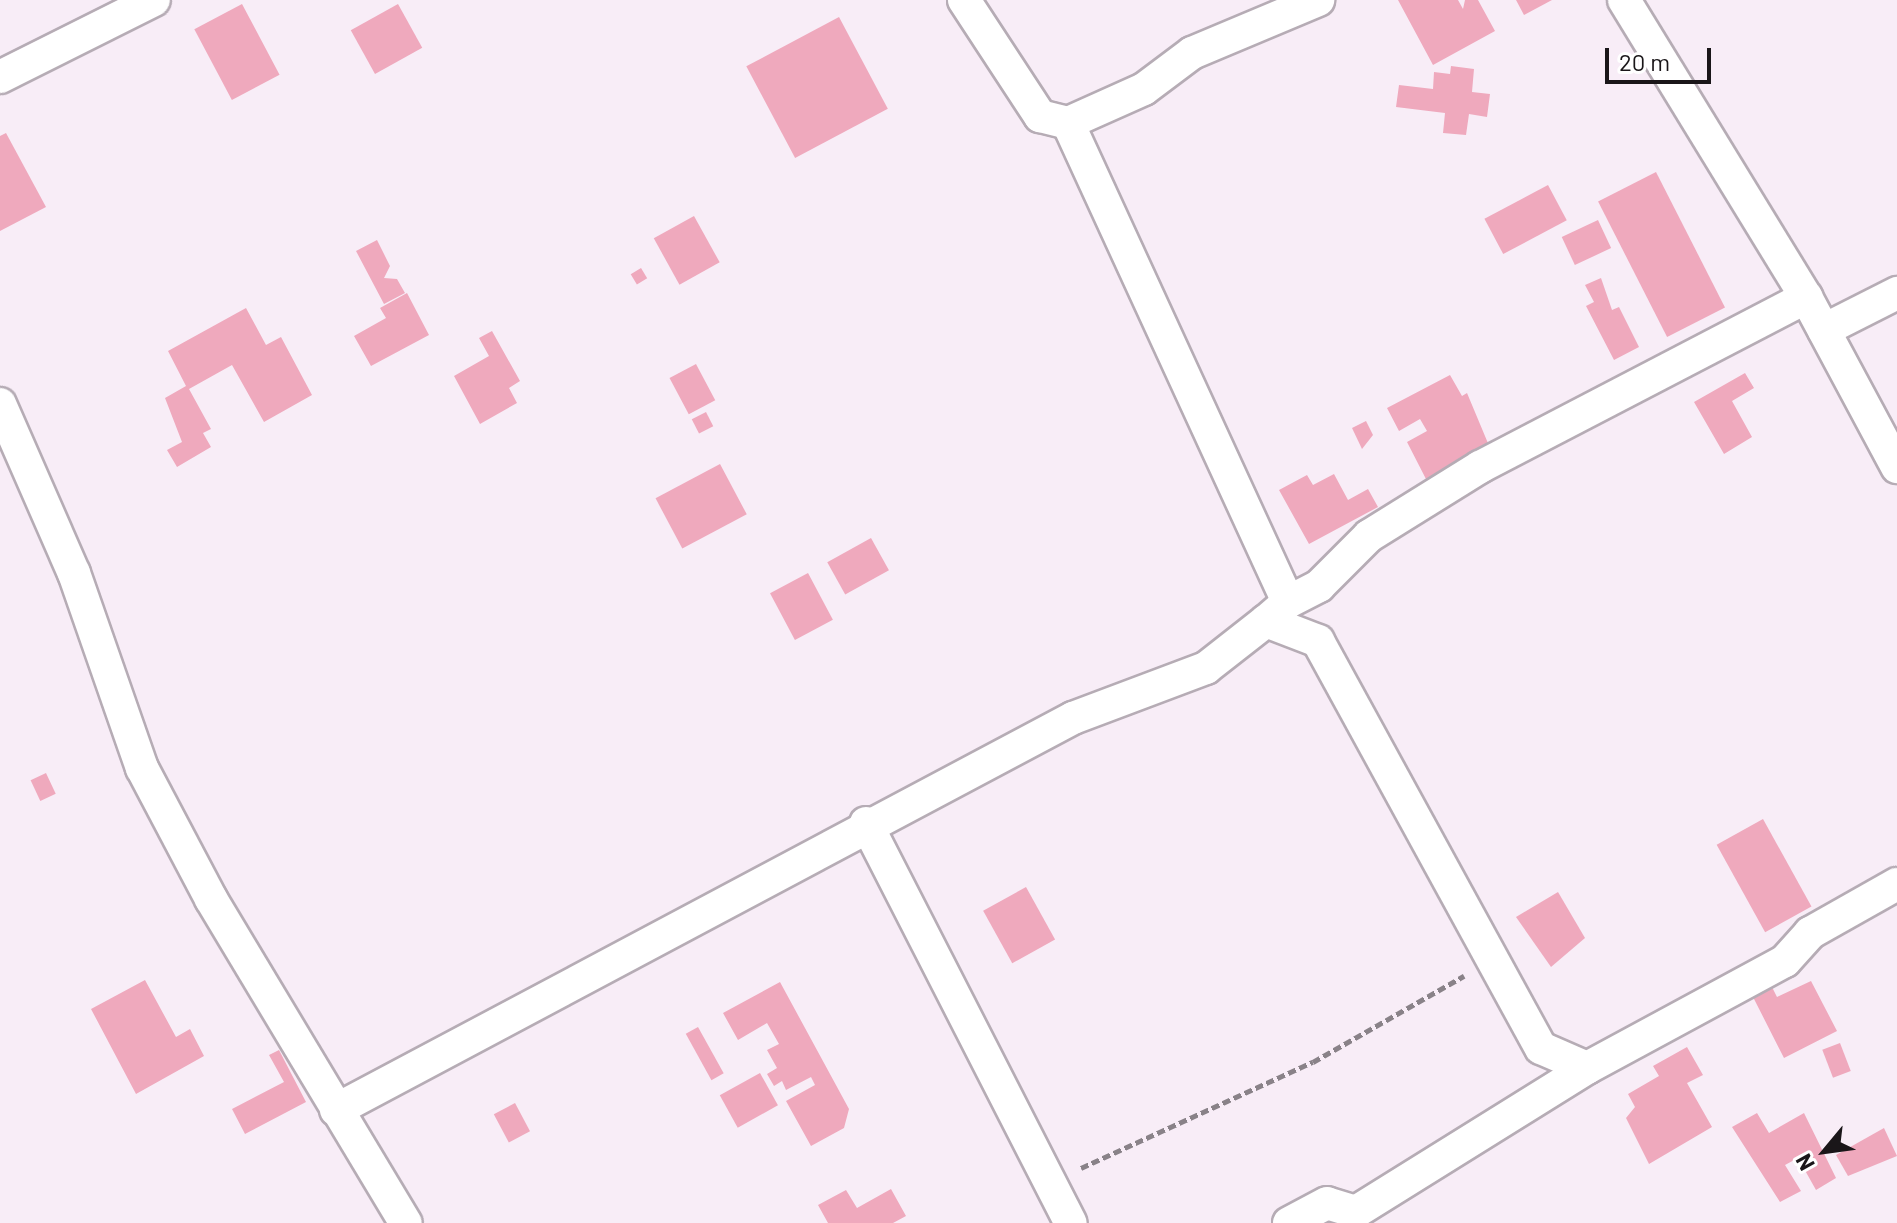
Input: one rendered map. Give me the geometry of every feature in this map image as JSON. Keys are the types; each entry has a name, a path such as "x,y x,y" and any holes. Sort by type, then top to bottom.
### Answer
{"street":[{"path":"0,77 154,0"},
{"path":"964,0 1040,116 1068,123 1144,89 1192,53 1318,0"},
{"path":"1624,0 1806,297 1897,467"},
{"path":"1068,123 1277,611 1318,641 1541,1048 1587,1068"},
{"path":"1824,330 1897,293"},
{"path":"336,1110 866,823 1073,718 1206,668 1277,611 1319,586 1369,536 1480,467 1806,297"},
{"path":"0,404 74,573 142,768 336,1110 406,1223"},
{"path":"866,823 1071,1223"},
{"path":"1289,1223 1327,1203 1359,1217 1587,1068 1785,961 1810,933 1897,884"}],"path":[{"path":"1047,1176 1107,1161 1313,1062 1493,959"}],"building":[{"path":"1398,0 1458,0 1463,9 1465,0 1478,0 1495,31 1433,65"},
{"path":"1516,0 1552,0 1524,15"},
{"path":"242,4 280,75 232,100 194,29"},
{"path":"398,4 422,48 375,74 351,30"},
{"path":"839,17 888,109 795,158 746,66"},
{"path":"1451,66 1474,69 1472,92 1490,94 1487,117 1469,114 1466,135 1443,133 1445,113 1396,107 1399,85 1433,89 1434,72 1450,74"},
{"path":"6,133 46,207 0,231 0,136"},
{"path":"1656,172 1725,307 1667,337 1598,202"},
{"path":"1548,185 1567,220 1503,254 1484,219"},
{"path":"694,216 720,262 679,285 654,238"},
{"path":"1598,220 1611,248 1575,265 1562,237"},
{"path":"377,240 390,266 384,278 397,279 405,293 384,304 356,251"},
{"path":"641,268 647,278 637,284 631,274"},
{"path":"1601,278 1612,310 1619,307 1639,347 1614,360 1586,306 1594,302 1585,285"},
{"path":"407,293 429,335 371,366 354,336 386,318 380,308"},
{"path":"246,308 266,345 281,337 312,395 264,422 232,365 189,389 211,429 203,433 211,447 177,467 167,450 182,442 165,398 186,386 168,351"},
{"path":"492,331 520,381 509,388 517,403 480,424 454,376 489,356 479,338"},
{"path":"696,364 715,400 689,414 670,378"},
{"path":"1745,373 1754,388 1732,401 1752,437 1724,454 1694,402"},
{"path":"1450,375 1462,396 1467,393 1490,448 1427,481 1407,442 1427,431 1420,419 1399,431 1387,408"},
{"path":"706,412 713,426 699,434 692,419"},
{"path":"1366,421 1373,435 1362,449 1352,428"},
{"path":"720,464 747,514 682,549 656,498"},
{"path":"1334,474 1348,500 1368,489 1378,507 1309,544 1279,490 1307,475 1313,485"},
{"path":"871,538 889,570 845,595 827,562"},
{"path":"808,573 833,620 795,640 770,593"},
{"path":"46,773 56,794 40,801 31,780"},
{"path":"1763,819 1811,906 1765,932 1717,845"},
{"path":"1026,887 1055,939 1012,963 983,911"},
{"path":"1558,892 1585,938 1551,967 1516,917"},
{"path":"145,980 176,1037 190,1029 204,1056 136,1094 91,1009"},
{"path":"1811,981 1837,1031 1784,1058 1753,997 1772,987 1777,997"},
{"path":"780,982 849,1109 844,1128 811,1146 786,1101 815,1085 811,1077 786,1090 782,1081 774,1086 767,1074 777,1068 767,1050 779,1044 767,1023 738,1040 723,1013"},
{"path":"698,1027 724,1073 711,1080 686,1034"},
{"path":"1840,1043 1851,1071 1833,1078 1822,1050"},
{"path":"1687,1047 1703,1075 1687,1083 1712,1127 1649,1164 1626,1118 1635,1107 1628,1094 1659,1076 1653,1066"},
{"path":"279,1050 306,1102 245,1134 232,1109 284,1082 269,1055"},
{"path":"760,1073 778,1105 738,1128 720,1095"},
{"path":"515,1103 530,1131 509,1143 494,1114"},
{"path":"1757,1113 1769,1133 1804,1113 1836,1178 1816,1190 1798,1158 1785,1165 1801,1191 1780,1202 1732,1127"},
{"path":"1884,1128 1897,1156 1848,1176 1836,1155"},
{"path":"891,1189 906,1216 893,1223 828,1223 818,1205 846,1190 857,1208"}]}
